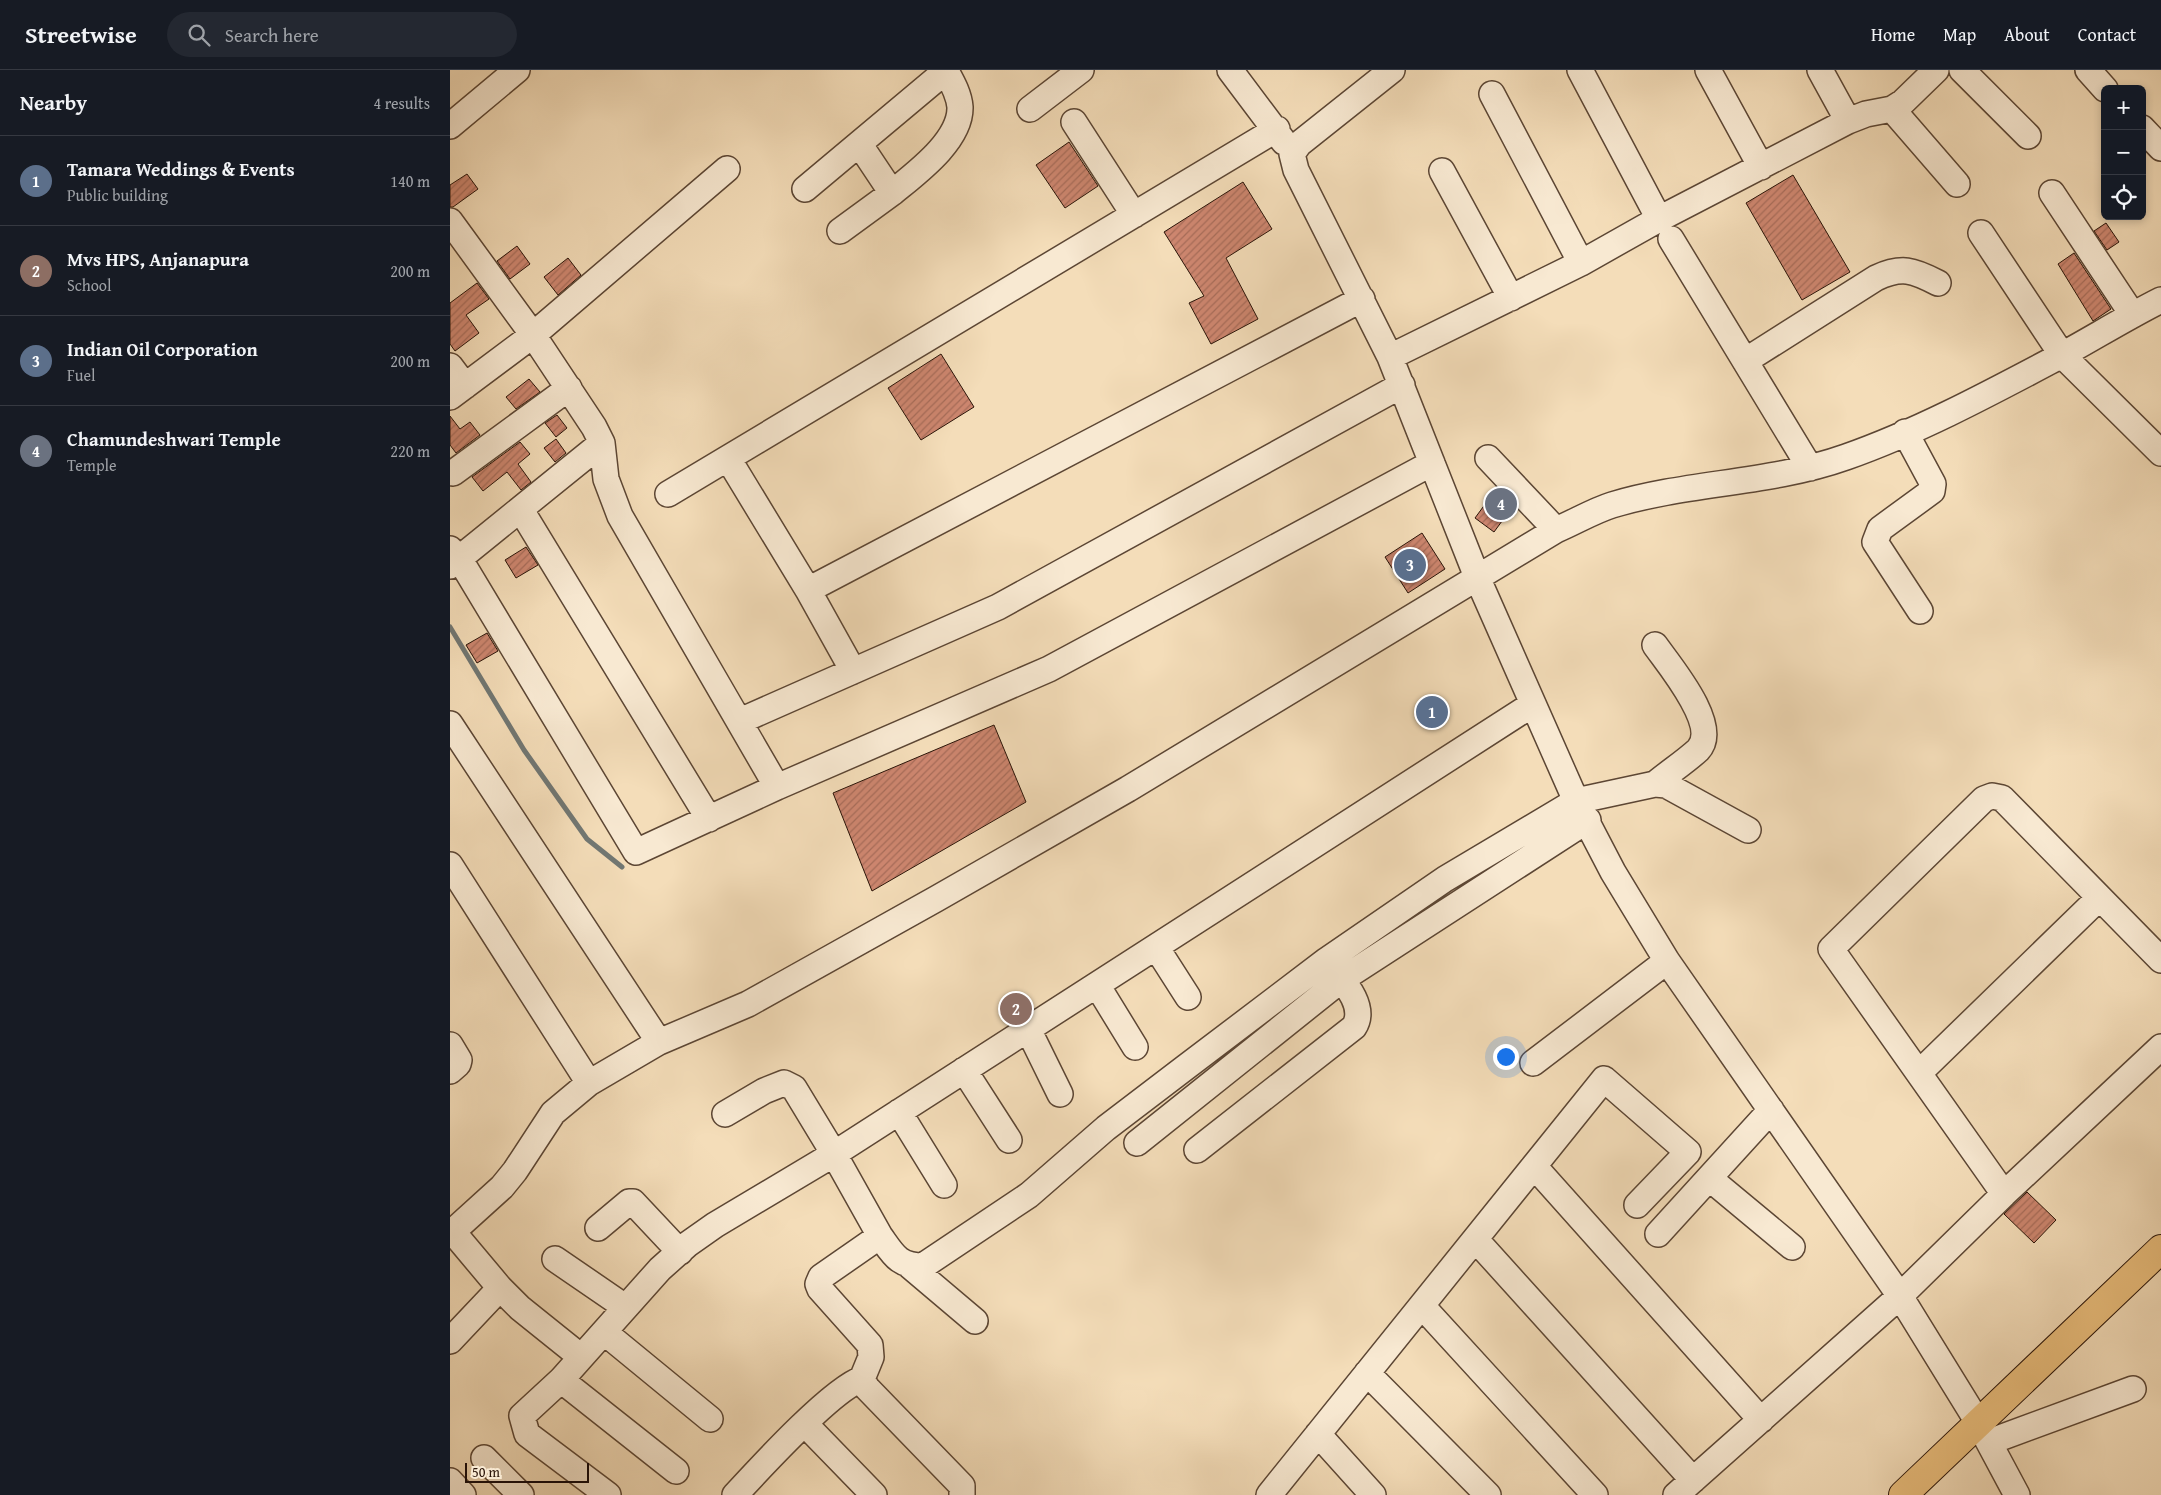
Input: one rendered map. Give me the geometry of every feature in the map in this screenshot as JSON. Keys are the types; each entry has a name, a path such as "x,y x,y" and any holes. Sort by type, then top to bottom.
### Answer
{"main road":[{"path":"1903,1495 1984,1433 2161,1249"}],"street":[{"path":"450,126 517,70"},
{"path":"806,189 946,70 957,92 960,108 957,127 928,163 892,193 840,230"},
{"path":"1030,109 1080,70"},
{"path":"1230,70 1276,129 1292,154 1296,170 1390,357 1477,577 1533,704 1613,872 1667,960 1900,1296 1984,1433 2017,1495"},
{"path":"1292,154 1299,144 1392,70"},
{"path":"1580,70 1665,229 1810,468"},
{"path":"1708,70 1761,167"},
{"path":"1820,70 1857,118"},
{"path":"1390,357 1581,263 1665,229 1761,167 1857,118 1892,109 1903,102 1936,70"},
{"path":"1962,70 2028,136"},
{"path":"2088,70 2101,85"},
{"path":"1492,94 1581,263"},
{"path":"1892,109 1957,184"},
{"path":"1074,122 1134,215"},
{"path":"668,494 729,460 1276,129"},
{"path":"2144,130 2161,148"},
{"path":"860,145 892,193"},
{"path":"450,366 457,392 533,335 727,170"},
{"path":"1442,171 1511,298"},
{"path":"2052,193 2132,314"},
{"path":"450,221 533,335 569,388 602,443 606,479 620,516 777,788"},
{"path":"1981,233 2062,355 2161,453"},
{"path":"1745,361 1876,278 1894,270 1919,273 1938,283"},
{"path":"808,590 1362,299"},
{"path":"582,1357 520,1308 451,1233 511,1176 553,1113 589,1083 659,1042 748,1004 936,899 1128,789 1556,530 1611,506 1689,488 1759,479 1810,468 1847,456 1905,432 2062,355 2132,314 2161,300"},
{"path":"740,721 998,607 1402,385"},
{"path":"453,473 569,388"},
{"path":"1905,432 1933,484 1932,491 1880,529 1876,542 1920,611"},
{"path":"602,443 521,510 453,558 636,852 1049,669 1432,463"},
{"path":"1488,458 1556,530"},
{"path":"729,460 808,590 847,660 851,672"},
{"path":"521,510 709,819"},
{"path":"910,1266 923,1266 1029,1195 1106,1128 1326,960 1444,879 1582,810 1655,784 1699,749 1704,732 1689,693 1654,645"},
{"path":"608,1495 527,1434 522,1416 561,1380 660,1269 715,1224 834,1154 1533,704"},
{"path":"450,724 659,1042"},
{"path":"1655,784 1666,785 1748,830"},
{"path":"2004,1194 1831,949 1984,798 1992,796 2002,798 2161,960"},
{"path":"1138,1143 1342,980 1582,810"},
{"path":"450,865 589,1083"},
{"path":"1919,1073 2099,898"},
{"path":"1156,947 1188,997"},
{"path":"1197,1150 1354,1027 1358,1021 1359,1010 1342,980 1326,960"},
{"path":"1534,1063 1667,960"},
{"path":"1097,985 1135,1047"},
{"path":"1028,1029 1060,1094"},
{"path":"450,1045 458,1060 458,1064 450,1071"},
{"path":"1476,1240 1684,1488 1900,1296 2004,1194 2161,1047"},
{"path":"964,1070 1009,1140"},
{"path":"1269,1495 1604,1079 1688,1152 1637,1204"},
{"path":"725,1114 764,1091 784,1083 794,1088 880,1236 895,1258 910,1266 975,1321"},
{"path":"1658,1234 1771,1110"},
{"path":"899,1112 944,1185"},
{"path":"1534,1166 1761,1420"},
{"path":"1709,1178 1792,1246"},
{"path":"598,1228 629,1202 633,1202 680,1252"},
{"path":"862,1379 871,1357 870,1345 820,1289 818,1284 821,1277 880,1236"},
{"path":"555,1259 625,1307"},
{"path":"450,1341 500,1288"},
{"path":"1422,1306 1596,1495"},
{"path":"604,1332 710,1419"},
{"path":"1368,1373 1488,1495"},
{"path":"742,1493 805,1424 852,1382 862,1379"},
{"path":"862,1379 867,1388 962,1486 962,1495"},
{"path":"561,1380 676,1471"},
{"path":"1984,1433 2133,1389"},
{"path":"805,1424 874,1495"},
{"path":"1318,1434 1373,1495"},
{"path":"484,1458 521,1495"},
{"path":"450,1481 463,1495"}],"building":[{"path":"1069,142 1098,186 1065,208 1036,165"},
{"path":"467,174 478,189 453,207 450,207 450,185"},
{"path":"1793,175 1850,272 1802,300 1746,203"},
{"path":"1243,182 1272,229 1226,258 1258,319 1211,344 1189,303 1204,296 1164,232"},
{"path":"2106,223 2119,242 2107,250 2094,231"},
{"path":"517,246 530,264 510,279 497,261"},
{"path":"2074,253 2111,309 2093,321 2058,264"},
{"path":"568,258 581,275 558,295 544,277"},
{"path":"477,283 489,299 466,315 479,333 455,351 450,344 450,303"},
{"path":"941,354 974,407 921,440 888,388"},
{"path":"529,379 540,392 516,409 506,397"},
{"path":"557,415 567,428 556,437 545,423"},
{"path":"450,416 460,429 470,422 480,435 456,453 450,445"},
{"path":"556,439 566,453 555,462 544,448"},
{"path":"520,442 530,454 518,464 531,482 521,490 507,472 483,491 472,477"},
{"path":"1497,488 1513,506 1494,532 1475,518"},
{"path":"1422,533 1445,569 1408,593 1385,557"},
{"path":"526,547 538,565 516,578 505,560"},
{"path":"487,633 498,651 477,663 466,645"},
{"path":"994,725 1026,802 872,891 833,793"},
{"path":"2027,1192 2056,1220 2034,1243 2004,1214"}],"waterway":[{"path":"450,627 524,750 587,839 622,867"}],"place":[{"name":"Chamundeshwari Temple","path":"1501,504"},
{"name":"Indian Oil Corporation","path":"1410,565"},
{"name":"Tamara Weddings & Events","path":"1432,712"},
{"name":"Mvs HPS, Anjanapura","path":"1016,1009"}]}
